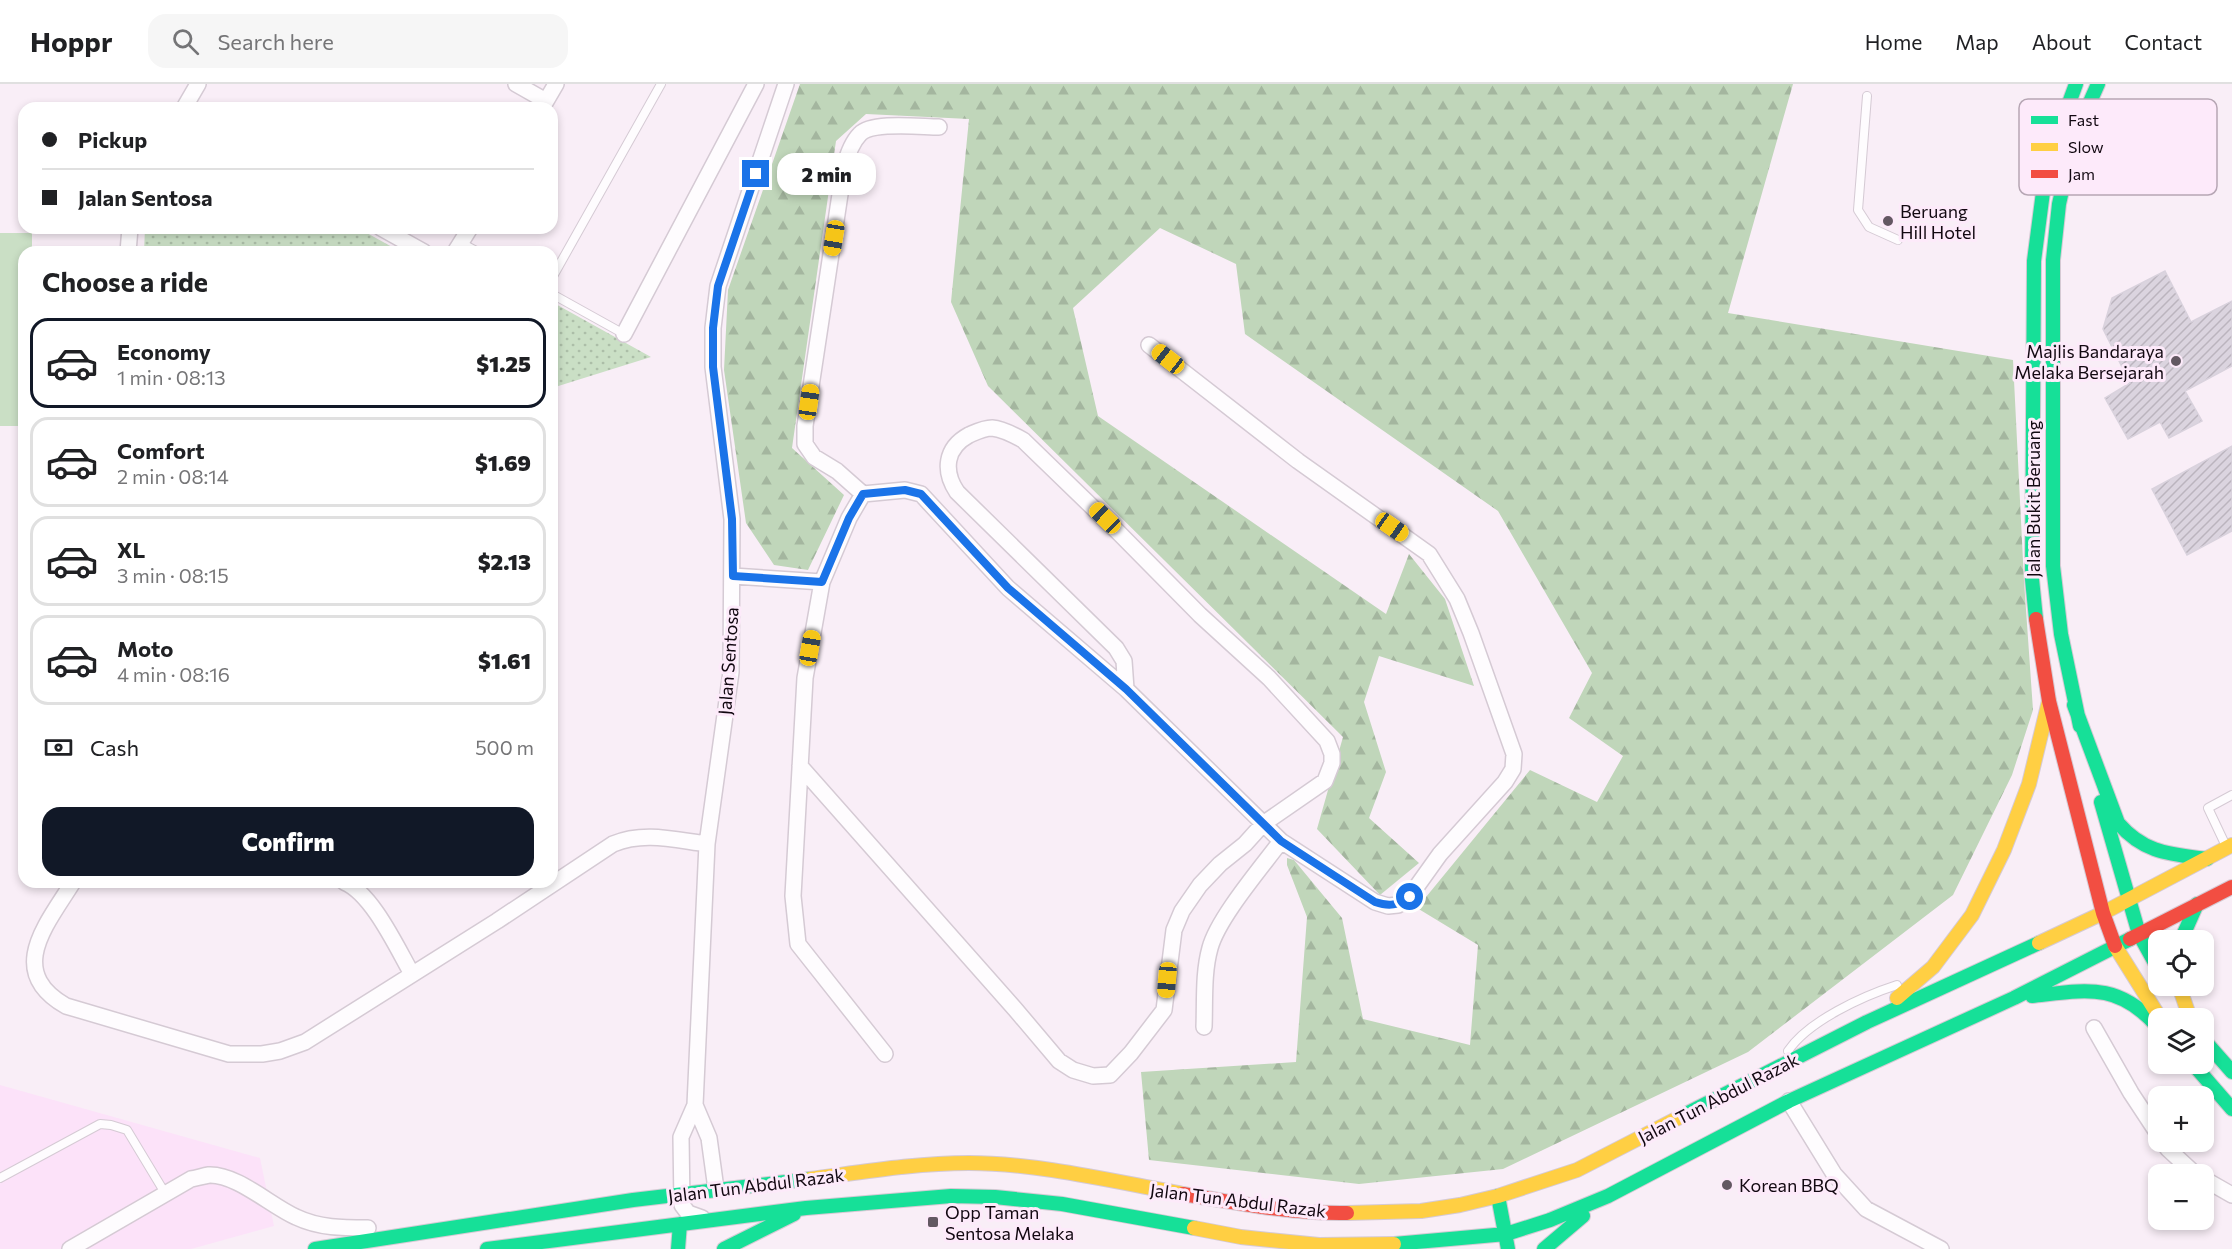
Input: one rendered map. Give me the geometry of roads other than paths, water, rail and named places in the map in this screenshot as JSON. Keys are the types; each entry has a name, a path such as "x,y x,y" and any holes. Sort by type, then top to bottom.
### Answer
{"main road":[{"name":"Jalan Bukit Beruang","path":"2068,99 2076,84"},
{"name":"Jalan Bukit Beruang","path":"2091,99 2098,84"},
{"name":"Jalan Bukit Beruang","path":"2043,195 2034,261 2032,579 2038,633 2049,701 2103,913 2115,946 2154,1008"},
{"name":"Jalan Bukit Beruang","path":"2061,195 2053,260 2053,566 2061,634 2074,705 2128,901 2139,934 2148,950"},
{"path":"1868,1022 1933,967 1972,915 2004,850 2029,784 2049,701"},
{"path":"2074,705 2118,823 2129,837 2146,848 2163,853 2207,859"},
{"name":"Jalan Tun Abdul Razak","path":"315,1249 716,1189 914,1166 971,1163 1040,1169 1246,1205 1329,1213 1421,1211 1460,1205 1498,1196 1577,1170 1868,1022 2128,901 2229,847"},
{"name":"Jalan Tun Abdul Razak","path":"487,1249 806,1208 930,1198 995,1197 1062,1204 1241,1237 1320,1245 1403,1247 1506,1234 1550,1220 1608,1196 1789,1101 2014,998 2232,887"},
{"path":"2186,930 2198,904"},
{"path":"2014,998 2099,992 2119,995 2134,1004 2148,1017"},
{"path":"2214,1051 2232,1072"},
{"path":"2202,1074 2232,1109"},
{"path":"1498,1196 1509,1249"},
{"path":"1544,1249 1608,1196"},
{"path":"724,1249 806,1208"},
{"path":"678,1249 680,1224"}],"street":[{"path":"188,102 198,84"},
{"path":"516,84 541,102"},
{"path":"545,102 556,84"},
{"path":"624,334 756,84"},
{"name":"Jalan Sentosa","path":"680,1194 681,1137 695,1105 707,843 731,672 732,519 713,367 713,328 718,286 786,84"},
{"path":"939,127 870,127 860,134 849,150 844,168 805,426 805,444 814,457 837,471 863,494 905,490 921,494 1008,588 1126,689 1281,841 1375,902 1388,906 1398,905 1410,897 1440,854 1505,782 1513,769 1514,754 1472,633 1457,599 1429,554 1298,461 1149,345"},
{"path":"392,234 413,246"},
{"path":"800,766 1059,1061 1073,1070 1093,1076 1110,1075 1131,1053 1164,1010 1174,930 1182,911 1200,885 1220,864 1245,844 1263,824 1325,782 1332,763 1332,754 1327,741 1269,678 1200,615 1023,440 1011,433 990,428 961,440 951,451 948,459 951,483 957,492 1116,648 1124,661 1126,689"},
{"path":"863,494 849,518 822,582 805,678 794,896 798,944 885,1054"},
{"path":"733,576 822,582"},
{"path":"558,874 628,838 644,836 707,843"},
{"path":"1203,1027 1206,961 1210,945 1220,925 1281,841"},
{"path":"69,888 36,945 36,972 43,987 52,998 66,1006 230,1054 262,1054 280,1051 305,1042 412,974 533,888"},
{"path":"355,888 364,898 412,974"},
{"path":"2094,1028 2148,1119"},
{"path":"1789,1101 1834,1174 1866,1209 1941,1249"},
{"name":"Jalan Sentosa","path":"695,1105 709,1138 716,1189"},
{"path":"2172,1152 2185,1164"},
{"path":"70,1249 191,1179 211,1175 238,1183 295,1217 321,1226 443,1229"},
{"path":"2214,1185 2232,1195"},
{"path":"680,1194 682,1205 688,1213 712,1220"}],"lane":[{"path":"558,267 661,84"},
{"path":"1867,96 1858,210 1869,227 1898,240"},
{"path":"558,297 624,334"},
{"path":"2229,847 2208,808 2232,795"},
{"path":"1778,1067 1797,1039 1813,1026 1879,991 1921,977"},
{"path":"0,1178 100,1124 111,1125 127,1130 165,1193"}],"place":[{"name":"Beruang Hill Hotel","path":"1888,221"},
{"name":"Majlis Bandaraya Melaka Bersejarah","path":"2176,361"},
{"name":"Korean BBQ","path":"1727,1185"},
{"name":"Opp Taman Sentosa Melaka","path":"933,1222"}]}
